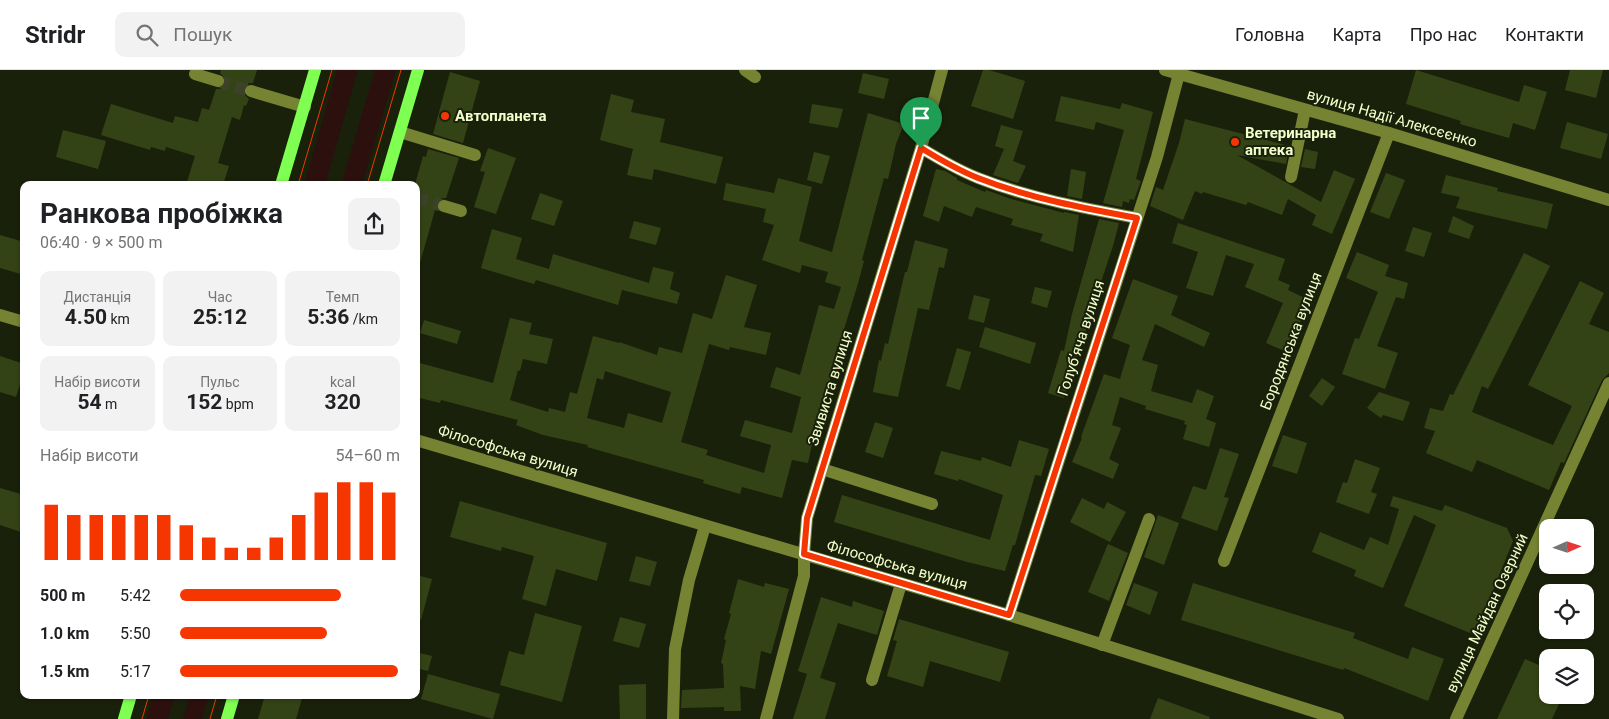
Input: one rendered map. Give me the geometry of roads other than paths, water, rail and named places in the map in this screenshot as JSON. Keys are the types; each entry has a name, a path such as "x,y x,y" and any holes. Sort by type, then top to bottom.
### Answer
{"main road":[{"path":"282,181 315,70"},
{"path":"385,181 418,70"},
{"path":"124,719 130,699"},
{"path":"227,719 233,699"}],"street":[{"name":"Звивиста вулиця","path":"766,719 804,576 807,518 921,148 942,70"},
{"name":"вулиця Надії Алексєєнко","path":"1165,70 1179,72 1609,200"},
{"name":"Голубʼяча вулиця","path":"1009,615 1157,157 1179,72"},
{"path":"195,74 218,81"},
{"path":"251,91 305,107"},
{"path":"1291,177 1305,110"},
{"path":"400,132 475,155"},
{"name":"Бородянська вулиця","path":"1224,560 1389,134"},
{"path":"921,148 947,164 978,178 1026,194 1072,206 1137,218"},
{"path":"444,206 461,211"},
{"path":"0,315 20,321"},
{"name":"вулиця Майдан Озерний","path":"1456,719 1609,383"},
{"name":"Філософська вулиця","path":"420,441 1009,615 1338,719"},
{"path":"822,469 932,504"},
{"path":"1102,645 1150,519"},
{"path":"673,719 676,649 689,580 705,526"},
{"path":"872,680 901,584"}],"tunnel":[{"path":"218,81 251,91"},
{"path":"420,199 444,206"}],"tram line":[{"path":"299,181 332,70"},
{"path":"368,181 401,70"},
{"path":"142,719 148,699"},
{"path":"210,719 216,699"}],"place":[{"name":"Автопланета","path":"445,116"},
{"name":"Ветеринарна аптека","path":"1235,142"}]}
